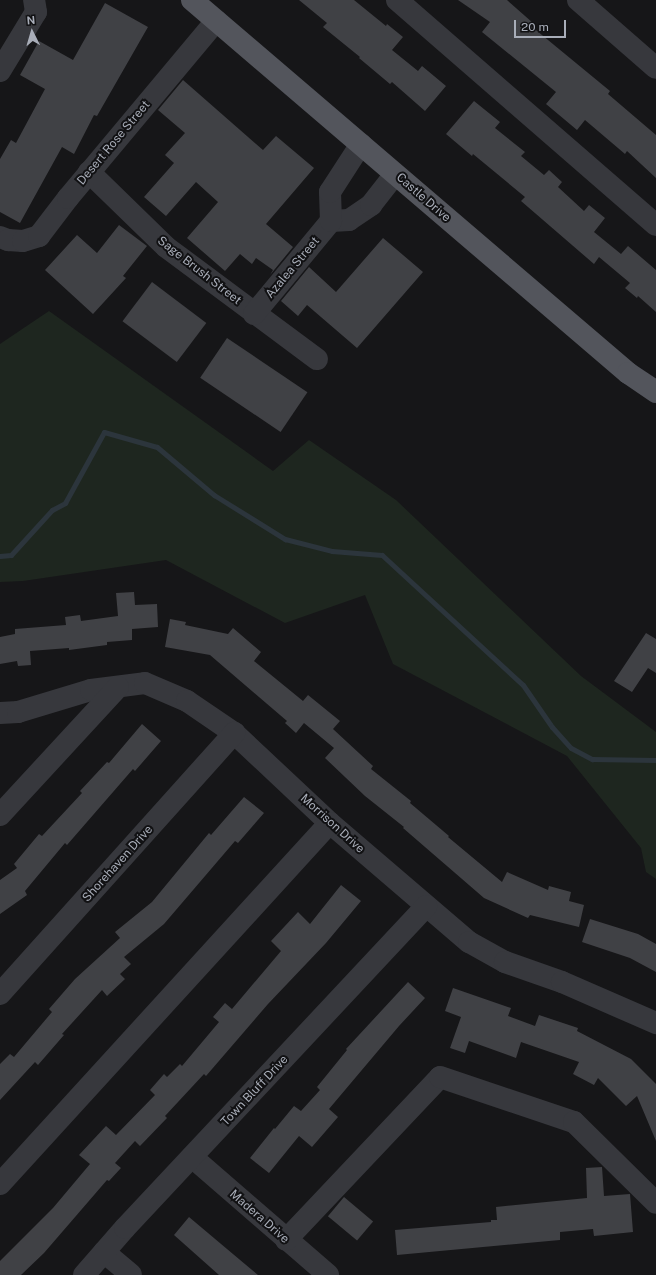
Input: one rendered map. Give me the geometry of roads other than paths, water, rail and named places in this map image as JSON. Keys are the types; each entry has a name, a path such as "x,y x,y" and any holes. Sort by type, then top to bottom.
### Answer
{"main road":[{"name":"Castle Drive","path":"192,0 628,373 656,392"}],"street":[{"path":"0,71 36,12 34,0"},
{"path":"397,0 656,225"},
{"path":"578,0 656,68"},
{"name":"Desert Rose Street","path":"0,237 8,240 23,241 39,236 89,172 216,21"},
{"path":"361,144 330,192 331,221 349,220 370,205 395,174"},
{"name":"Sage Brush Street","path":"89,172 166,247 254,314 317,359"},
{"name":"Azalea Street","path":"254,314 331,221"},
{"name":"Morrison Drive","path":"0,713 18,712 91,690 145,683 187,701 234,733 330,823 469,942 505,962 562,982 656,1023"},
{"path":"0,815 118,687"},
{"name":"Shorehaven Drive","path":"0,994 234,733"},
{"path":"0,1184 330,823"},
{"name":"Town Bluff Drive","path":"84,1275 426,906"},
{"path":"286,1240 440,1077 574,1122 656,1203"},
{"name":"Madera Drive","path":"192,1157 328,1275"},
{"path":"104,1252 131,1275"}],"waterway":[{"path":"0,556 11,555 52,510 65,503 104,432 157,447 214,495 285,539 332,551 382,555 523,685 552,727 571,748 592,759 656,760"}]}
